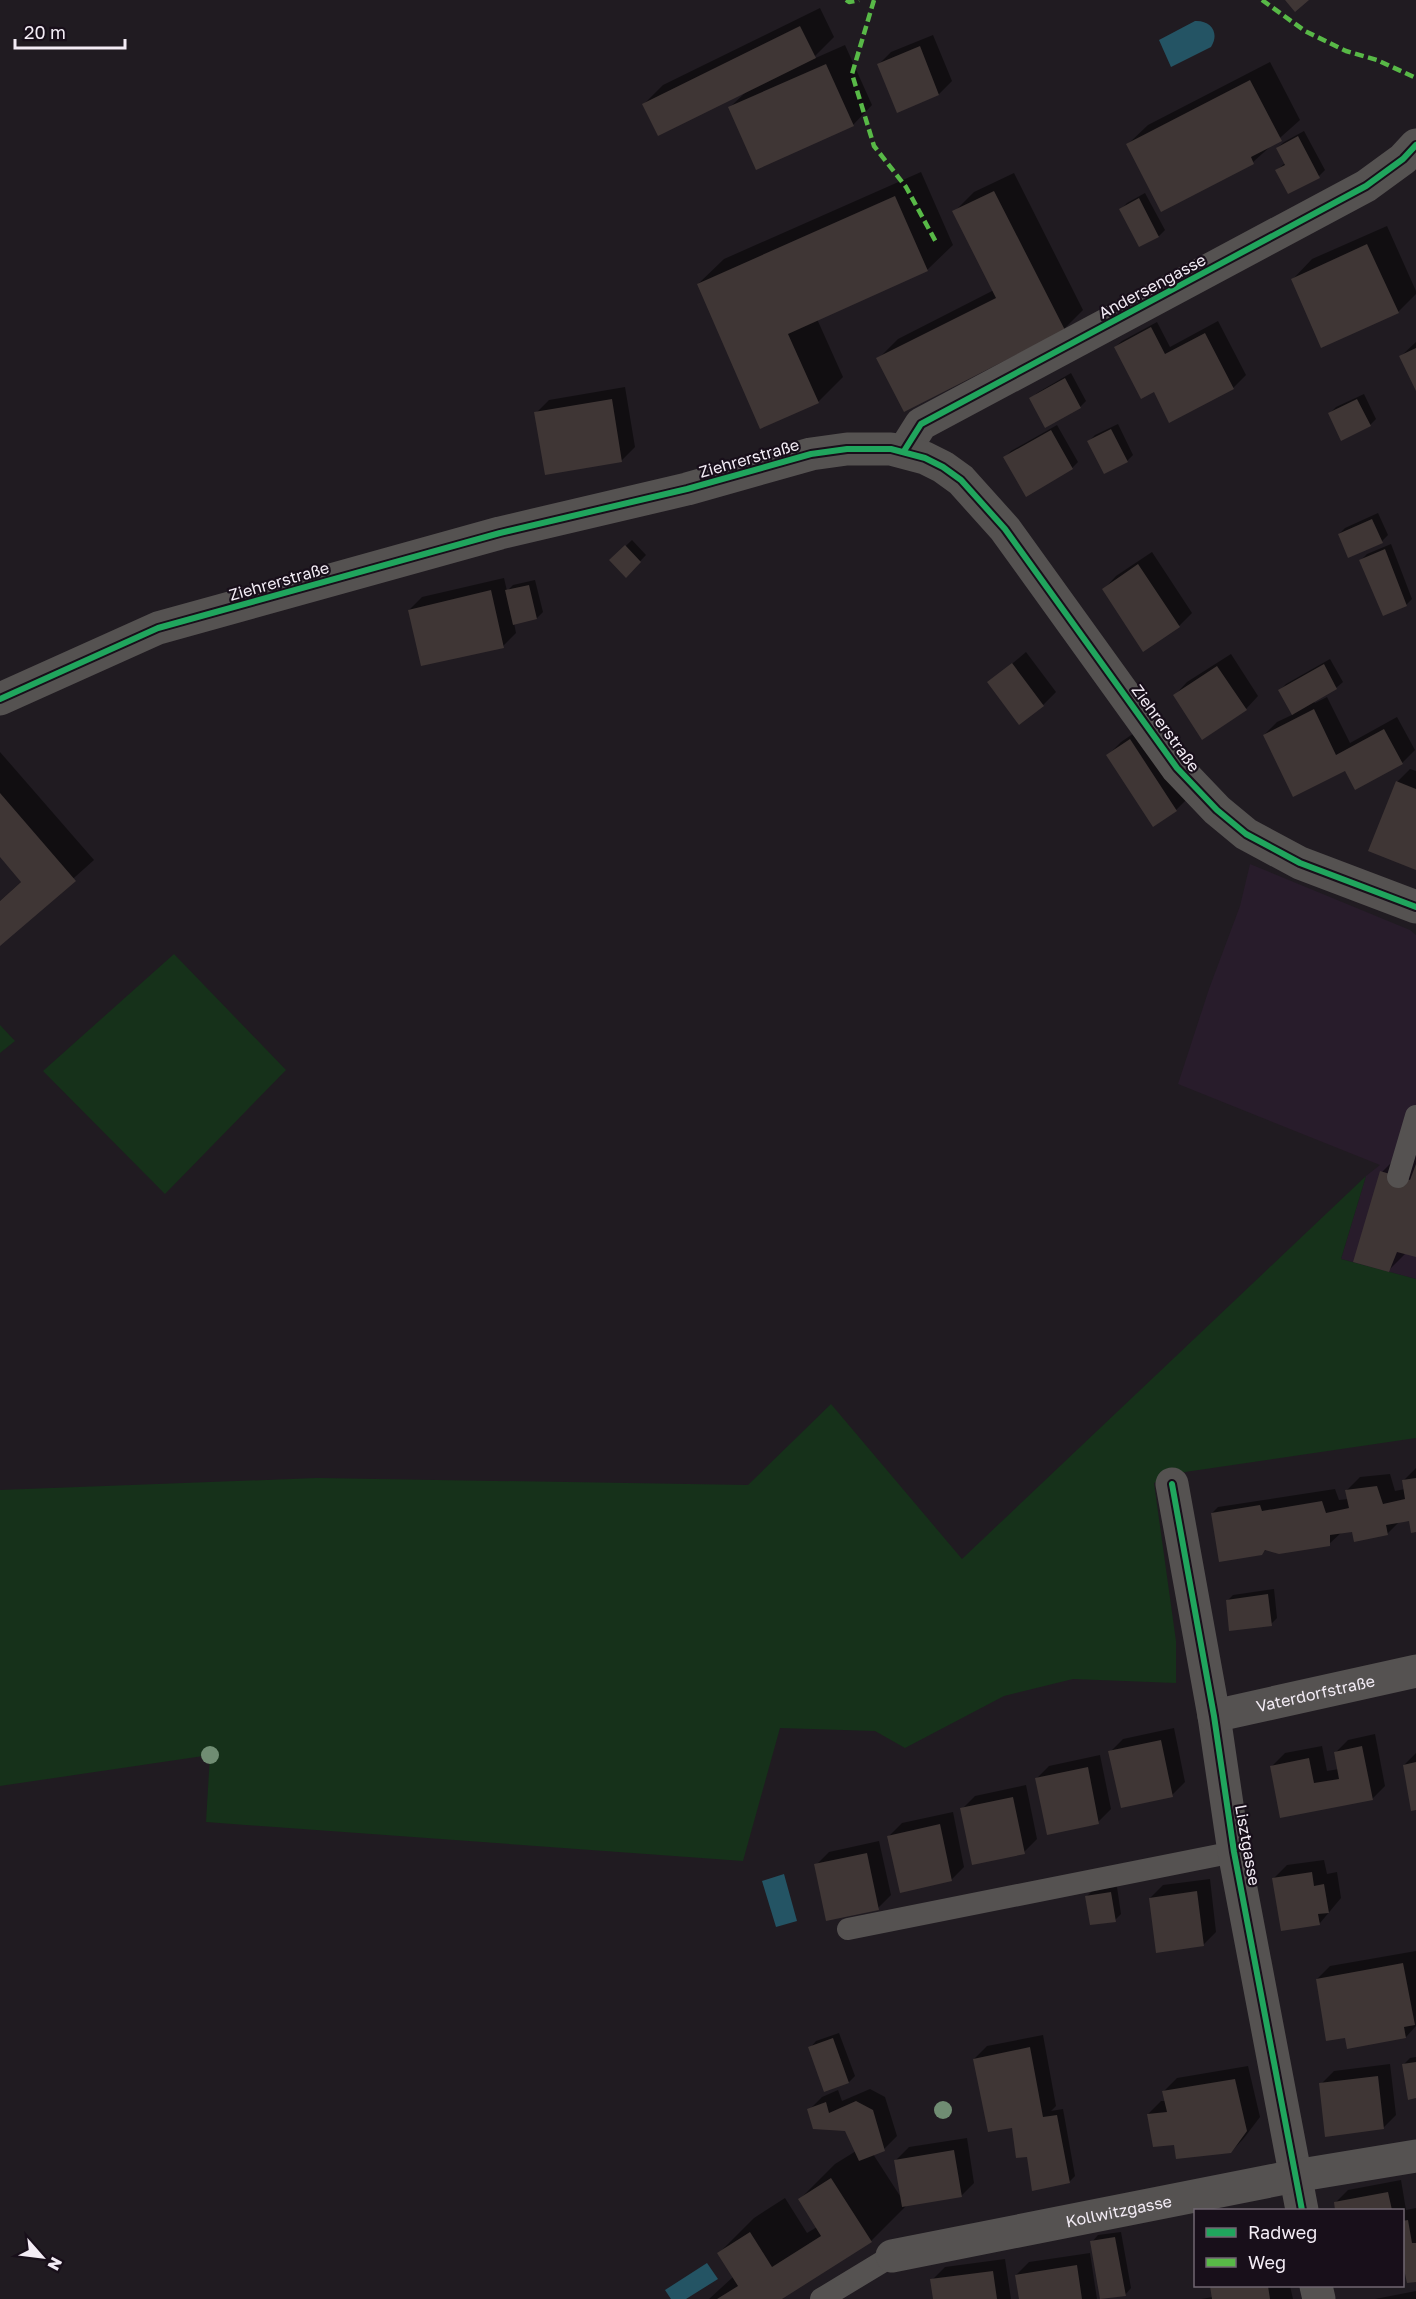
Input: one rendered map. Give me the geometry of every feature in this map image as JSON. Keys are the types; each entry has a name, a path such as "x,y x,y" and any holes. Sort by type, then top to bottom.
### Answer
{"street":[{"name":"Andersengasse","path":"903,451 921,424 1366,186 1403,159 1416,145"},
{"name":"Ziehrerstraße","path":"0,699 158,628 500,533 687,489 811,454 847,459 891,449 903,451 934,463 961,480 1005,529 1177,768 1209,803 1246,834 1300,863 1416,907"},
{"name":"Lisztgasse","path":"1172,1484 1214,1716 1234,1852 1302,2209"},
{"name":"Vaterdorfstraße","path":"1214,1716 1416,1671"},
{"name":"Kollwitzgasse","path":"892,2256 1295,2176 1416,2156"}],"lane":[{"path":"1398,1177 1416,1116"},
{"path":"849,1929 1234,1852"},
{"path":"835,2295 892,2256"}],"shaded area":[{"path":"1250,864 1410,930 1416,935 1416,1279 1341,1259 1366,1176 1380,1165 1178,1084 1209,989 1240,906"}],"green space":[{"path":"174,954 286,1070 165,1194 43,1071"},
{"path":"0,1025 15,1041 0,1053"},
{"path":"1366,1176 1341,1259 1416,1279 1416,1438 1185,1472 1154,1483 1176,1641 1176,1683 1073,1679 1004,1696 905,1748 875,1731 780,1728 743,1861 206,1822 210,1755 0,1786 0,1490 317,1478 748,1485 831,1404 962,1559"}],"water":[{"path":"1195,21 1206,23 1212,28 1214,42 1211,47 1171,67 1159,40"},
{"path":"784,1874 797,1921 776,1927 762,1881"},
{"path":"707,2263 718,2279 686,2299 671,2299 665,2290"}],"building":[{"path":"1285,0 1309,0 1295,12"},
{"path":"800,26 816,58 658,136 642,104"},
{"path":"920,46 939,95 897,113 877,64"},
{"path":"826,64 854,126 756,170 728,107"},
{"path":"1250,80 1282,141 1251,157 1254,164 1161,212 1126,144"},
{"path":"1298,136 1320,178 1288,194 1275,170 1285,165 1276,148"},
{"path":"994,191 1065,330 904,412 876,358 996,298 952,211"},
{"path":"895,196 928,271 788,334 819,403 760,429 697,284"},
{"path":"1139,198 1159,237 1139,247 1119,209"},
{"path":"1367,244 1399,313 1321,348 1291,279"},
{"path":"1151,327 1165,354 1205,333 1234,389 1169,423 1154,392 1141,399 1114,347"},
{"path":"1416,348 1416,391 1399,356"},
{"path":"1065,378 1081,408 1045,428 1029,398"},
{"path":"612,399 622,462 545,475 534,412"},
{"path":"1357,399 1371,426 1341,441 1328,413"},
{"path":"1111,429 1128,462 1104,474 1087,441"},
{"path":"1051,430 1073,469 1026,497 1003,457"},
{"path":"1372,519 1383,543 1348,558 1338,534"},
{"path":"625,545 641,562 626,578 609,560"},
{"path":"1385,549 1407,606 1383,616 1359,560"},
{"path":"1138,564 1180,627 1143,652 1102,589"},
{"path":"529,585 537,619 513,625 505,590"},
{"path":"491,590 504,648 421,666 408,610"},
{"path":"1012,663 1044,706 1019,725 987,682"},
{"path":"1324,664 1337,689 1292,715 1278,690"},
{"path":"1217,666 1247,710 1202,740 1173,695"},
{"path":"1314,709 1336,755 1384,729 1403,764 1355,790 1345,771 1293,797 1263,735"},
{"path":"1130,739 1177,811 1153,827 1106,755"},
{"path":"1396,781 1416,789 1416,870 1368,851"},
{"path":"0,793 76,881 0,946 0,901 21,882 0,857"},
{"path":"1416,1164 1416,1257 1397,1252 1389,1272 1353,1262 1380,1171 1410,1180"},
{"path":"1416,1478 1416,1532 1411,1533 1409,1521 1386,1525 1388,1535 1354,1542 1352,1532 1330,1535 1330,1546 1279,1554 1265,1550 1262,1555 1219,1562 1211,1513 1260,1505 1262,1511 1322,1501 1326,1513 1349,1508 1345,1490 1377,1486 1383,1504 1405,1499 1402,1480"},
{"path":"1268,1594 1272,1626 1229,1631 1226,1600"},
{"path":"1161,1740 1173,1797 1121,1808 1108,1751"},
{"path":"1362,1746 1373,1800 1280,1818 1270,1766 1309,1758 1314,1783 1339,1779 1334,1752"},
{"path":"1416,1762 1416,1810 1411,1811 1403,1765"},
{"path":"1088,1767 1099,1824 1047,1835 1035,1778"},
{"path":"1013,1797 1025,1854 972,1865 960,1808"},
{"path":"940,1824 952,1881 900,1893 887,1836"},
{"path":"867,1853 879,1910 826,1921 814,1864"},
{"path":"1312,1872 1314,1886 1324,1884 1329,1913 1318,1914 1320,1925 1281,1931 1272,1878"},
{"path":"1197,1891 1204,1946 1156,1953 1149,1898"},
{"path":"1111,1892 1116,1922 1090,1925 1085,1896"},
{"path":"1403,1963 1415,2025 1404,2027 1406,2038 1347,2049 1345,2038 1326,2041 1316,1979"},
{"path":"833,2038 849,2083 824,2092 808,2047"},
{"path":"1030,2047 1043,2117 1057,2115 1070,2183 1032,2191 1027,2157 1016,2158 1012,2128 988,2132 973,2059"},
{"path":"1416,2062 1416,2098 1408,2100 1402,2064"},
{"path":"1378,2076 1384,2129 1325,2137 1319,2083"},
{"path":"1235,2079 1247,2131 1231,2153 1176,2159 1174,2145 1153,2147 1147,2114 1167,2112 1162,2091"},
{"path":"856,2101 873,2110 885,2151 859,2161 845,2131 813,2129 807,2109 826,2102 829,2113"},
{"path":"954,2150 962,2197 902,2207 894,2160"},
{"path":"831,2178 872,2242 782,2299 717,2299 738,2286 717,2253 750,2232 772,2267 821,2236 798,2199"},
{"path":"1388,2192 1392,2209 1335,2209 1334,2202"},
{"path":"1408,2220 1412,2243 1416,2243 1416,2282 1407,2283 1404,2269 1404,2221"},
{"path":"1115,2237 1126,2296 1100,2299 1090,2241"},
{"path":"1077,2265 1082,2299 1019,2299 1015,2275"},
{"path":"993,2271 997,2299 933,2299 930,2279"},
{"path":"1210,2287 1268,2287 1270,2299 1212,2299"}],"marked path":[{"path":"846,0 849,2 859,0"},
{"path":"874,0 852,74 874,146 906,187 936,242"},
{"path":"1262,0 1305,31 1346,51 1377,60 1416,78"}],"cycle path":[{"path":"904,451 921,424 1366,186 1403,159 1416,145"},
{"path":"0,699 158,628 500,533 687,489 811,454 847,449 891,449 925,458 961,480 1005,529 1177,768 1217,810 1246,834 1300,863 1416,907"},
{"path":"1172,1484 1214,1716 1234,1852 1302,2209"}]}
